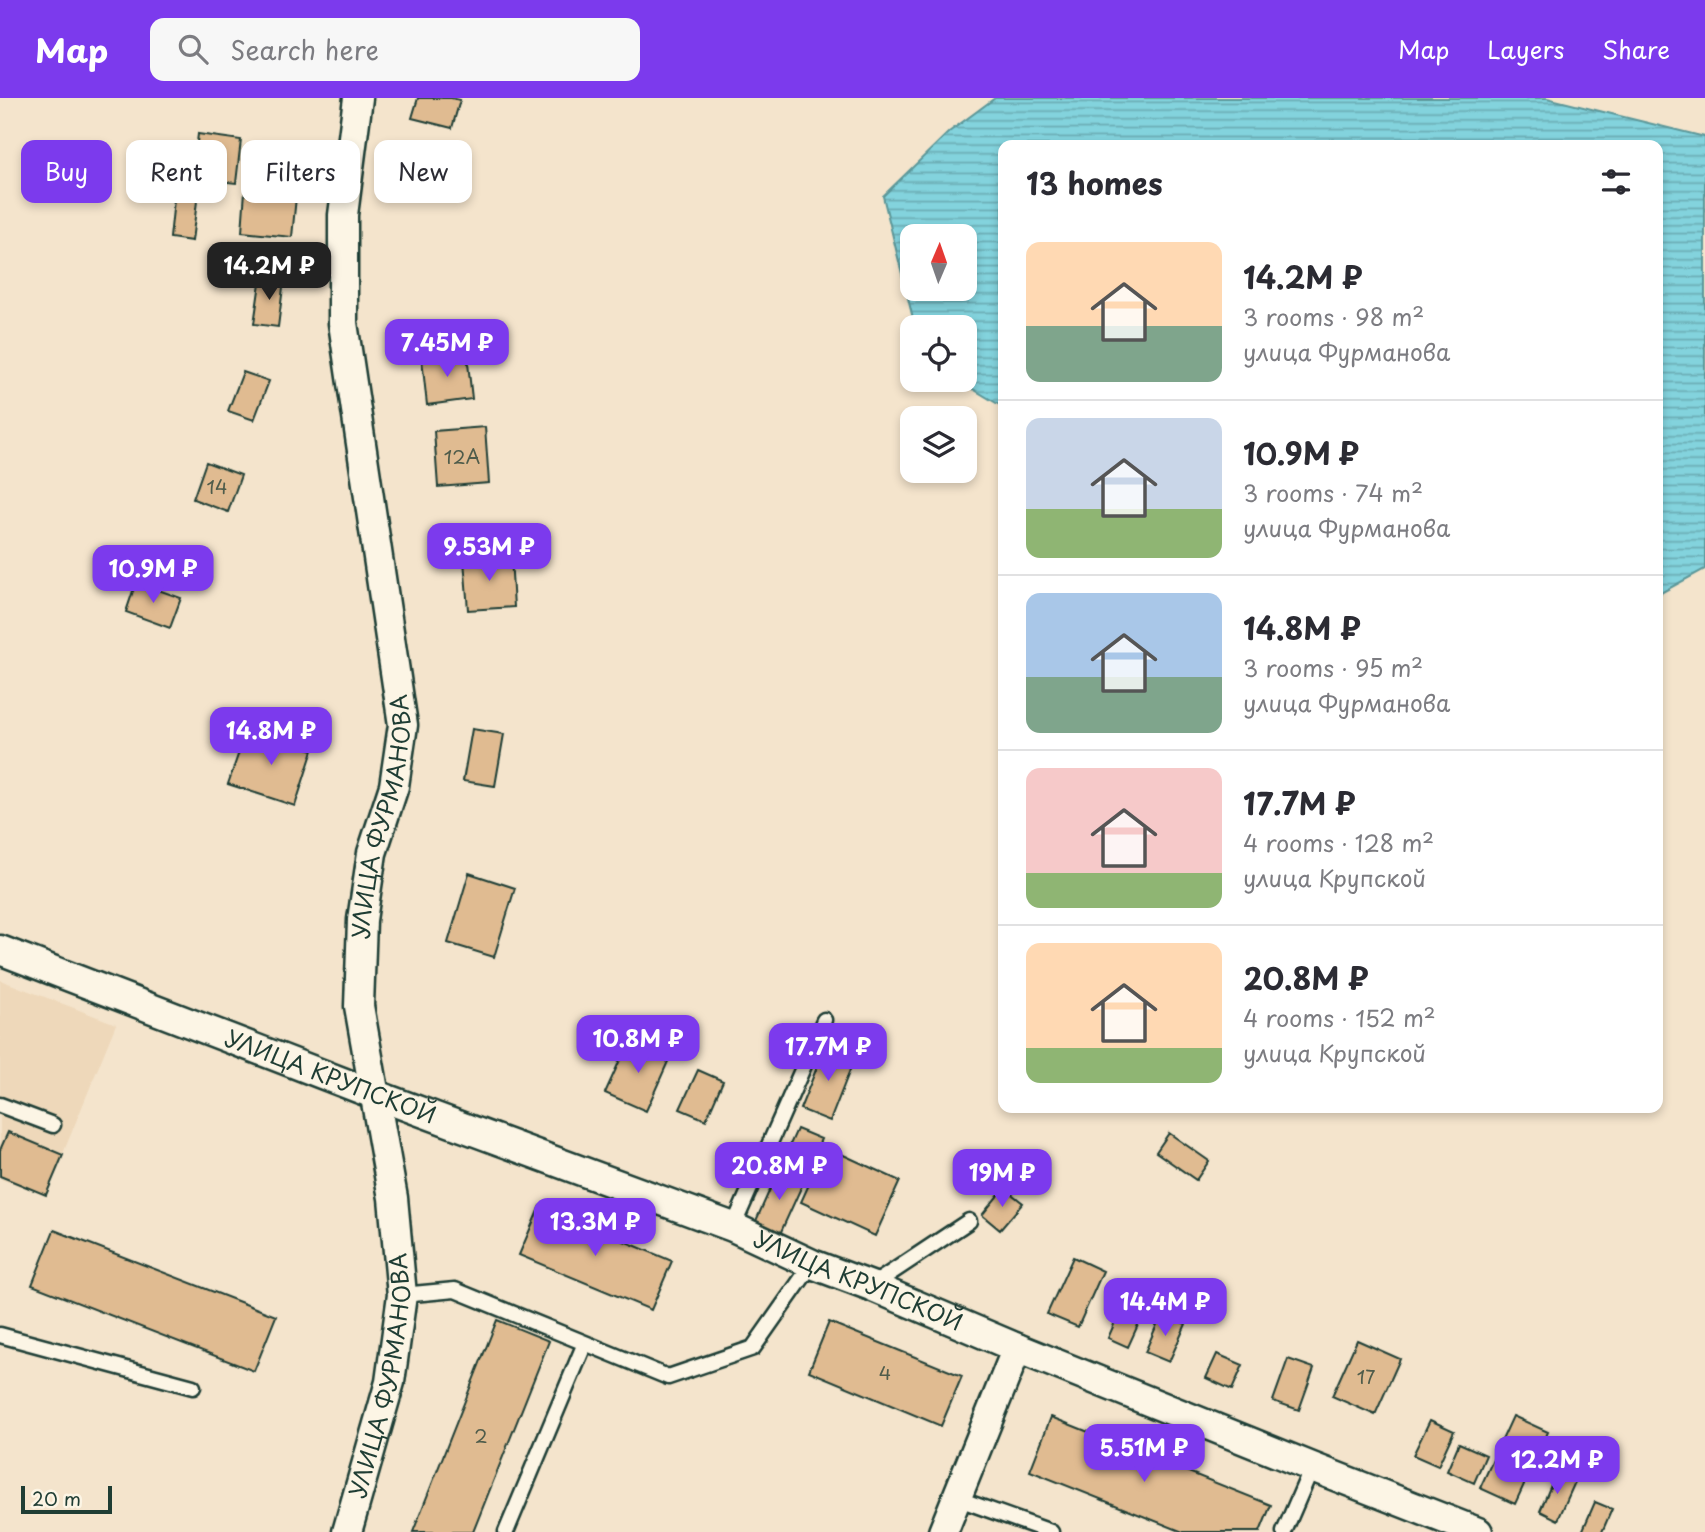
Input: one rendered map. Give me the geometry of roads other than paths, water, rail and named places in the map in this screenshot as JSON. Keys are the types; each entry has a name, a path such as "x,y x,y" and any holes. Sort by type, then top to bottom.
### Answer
{"street":[{"name":"УЛИЦА ФУРМАНОВА","path":"347,1532 390,1382 402,1295 393,1198 359,1006 362,920 372,853 394,786 403,725 343,323 342,215 358,98"},
{"name":"УЛИЦА КРУПСКОЙ","path":"0,950 376,1095 733,1227 812,1264 1017,1348 1478,1532"},
{"path":"943,1532 1017,1348"}],"lane":[{"path":"733,1227 824,1020"},
{"path":"0,1105 53,1125"},
{"path":"871,1286 969,1222"},
{"path":"402,1295 455,1290 668,1377 753,1348 812,1264"},
{"path":"0,1335 192,1387"},
{"path":"506,1532 585,1343"},
{"path":"1284,1532 1312,1467"},
{"path":"956,1498 1051,1532"}],"water":[{"path":"995,98 1547,98 1705,137 1705,569 1663,592 1663,140 998,140 998,404 977,391 977,315 912,315 909,301 977,301 977,224 900,224 900,266 883,196 949,132"}]}
